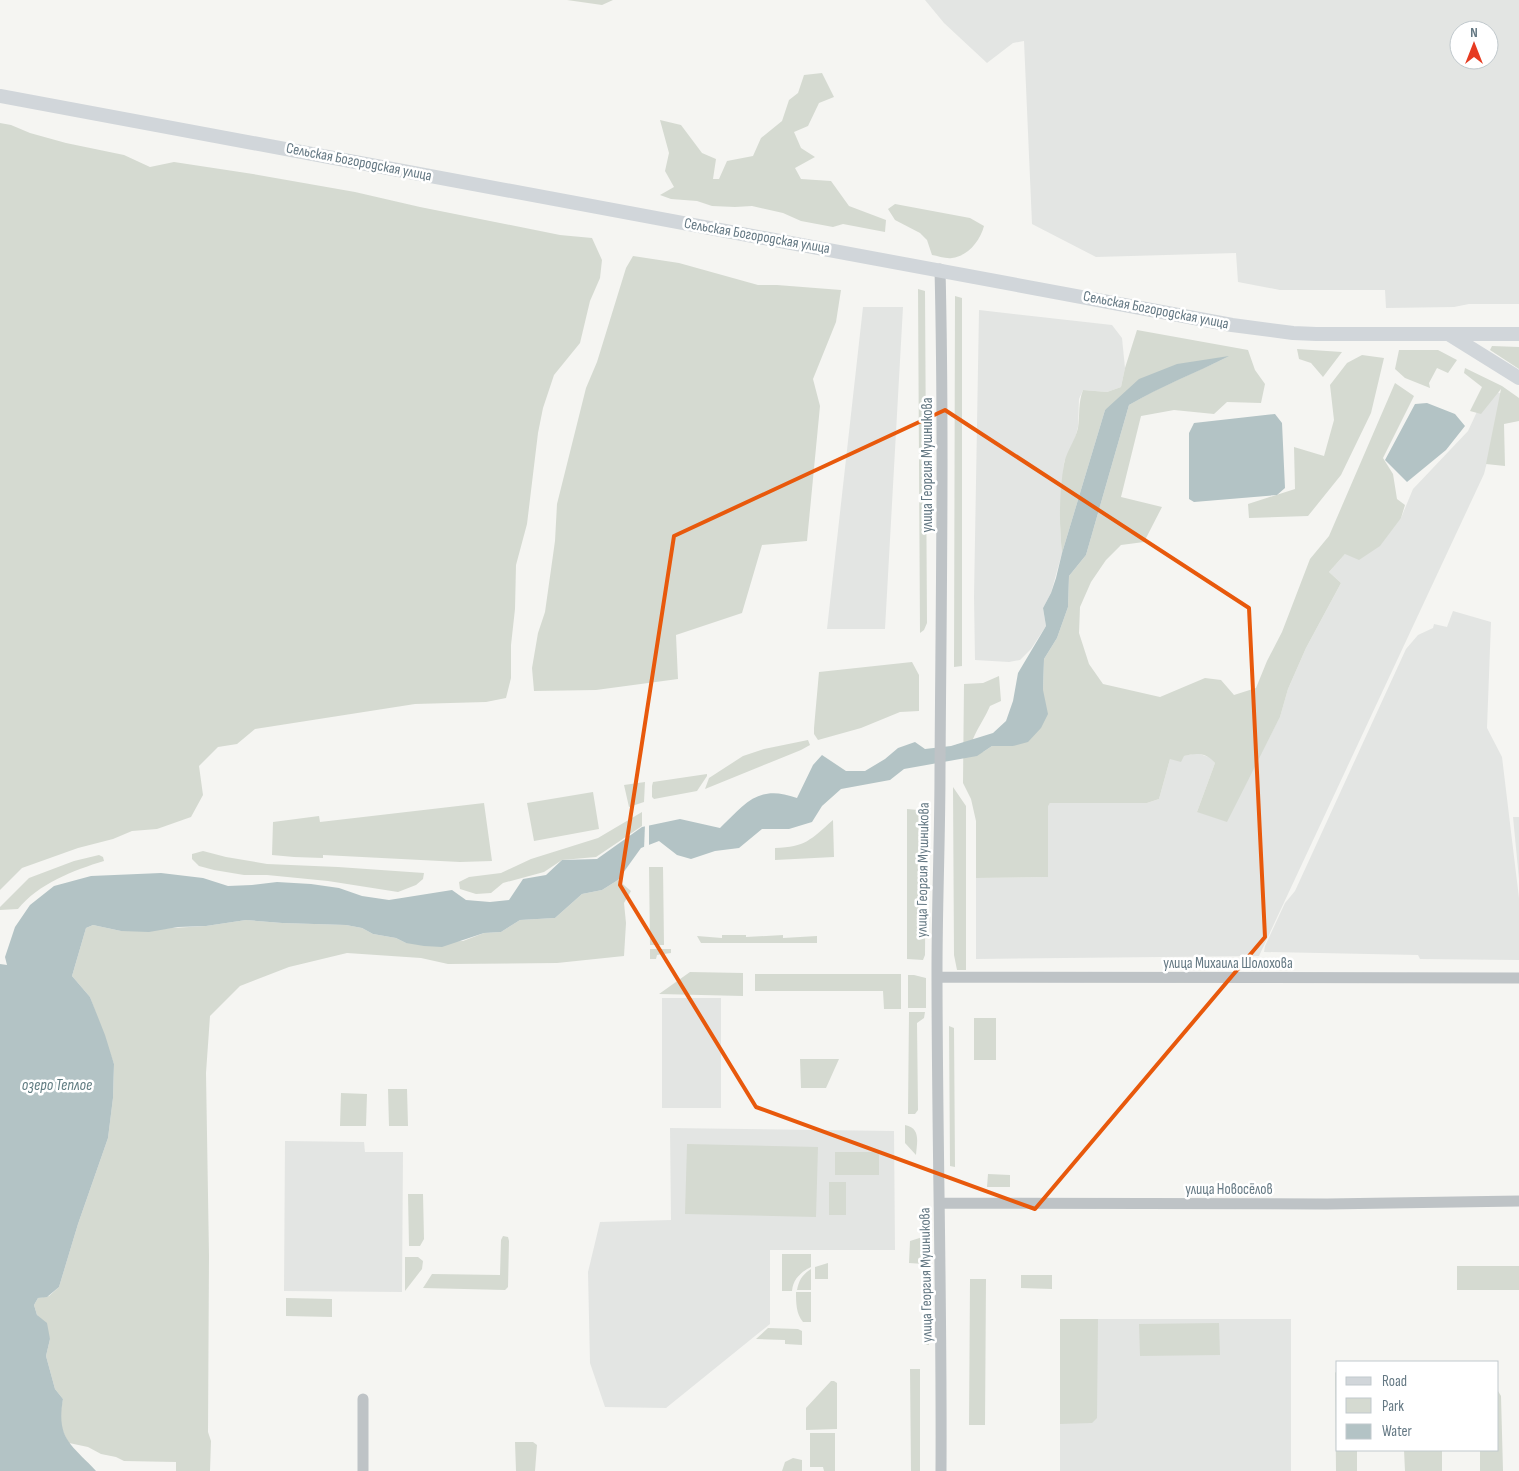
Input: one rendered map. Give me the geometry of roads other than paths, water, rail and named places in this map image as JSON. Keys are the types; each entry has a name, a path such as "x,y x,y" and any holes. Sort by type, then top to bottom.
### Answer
{"main road":[{"name":"Сельская Богородская улица","path":"0,96 940,269 1232,325 1293,333 1519,334"},
{"path":"1450,335 1519,378"}],"street":[{"name":"улица Георгия Мушникова","path":"940,269 942,488 937,977 942,1471"},
{"name":"улица Михаила Шолохова","path":"937,977 1519,978"},
{"name":"улица Новосёлов","path":"940,1203 1328,1204 1519,1201"},
{"path":"363,1399 363,1471"}],"water":[{"name":"озеро Теплое","path":"1229,356 1129,405 1086,555 1069,576 1068,607 1057,638 1044,659 1043,690 1048,714 1041,728 1028,742 1013,746 992,746 977,756 904,769 890,780 841,789 822,806 812,822 789,829 762,829 739,848 715,851 691,859 677,855 659,841 641,848 618,880 602,890 582,894 555,918 520,920 501,932 484,933 442,947 406,943 396,938 373,934 362,928 346,925 246,920 149,932 121,931 93,925 86,928 72,976 90,997 114,1064 113,1098 108,1138 78,1224 59,1287 47,1297 38,1298 34,1305 37,1315 47,1323 50,1339 46,1356 55,1389 63,1399 61,1412 64,1432 67,1440 96,1471 0,1471 0,964 7,965 5,957 15,927 30,905 54,886 91,876 161,873 203,878 228,886 277,882 311,884 339,888 362,896 389,900 452,890 466,900 490,902 509,900 523,879 546,875 562,860 597,859 642,827 680,819 720,828 754,798 772,793 797,798 813,765 822,755 846,771 865,771 885,759 898,748 915,742 925,749 951,746 993,733 1006,721 1013,701 1018,673 1046,626 1043,608 1056,578 1105,410 1139,379 1177,364"},
{"path":"1427,403 1455,414 1465,426 1446,450 1407,482 1385,460 1415,404"},
{"path":"1275,414 1282,423 1285,488 1277,495 1194,502 1189,499 1189,433 1194,423"}]}
